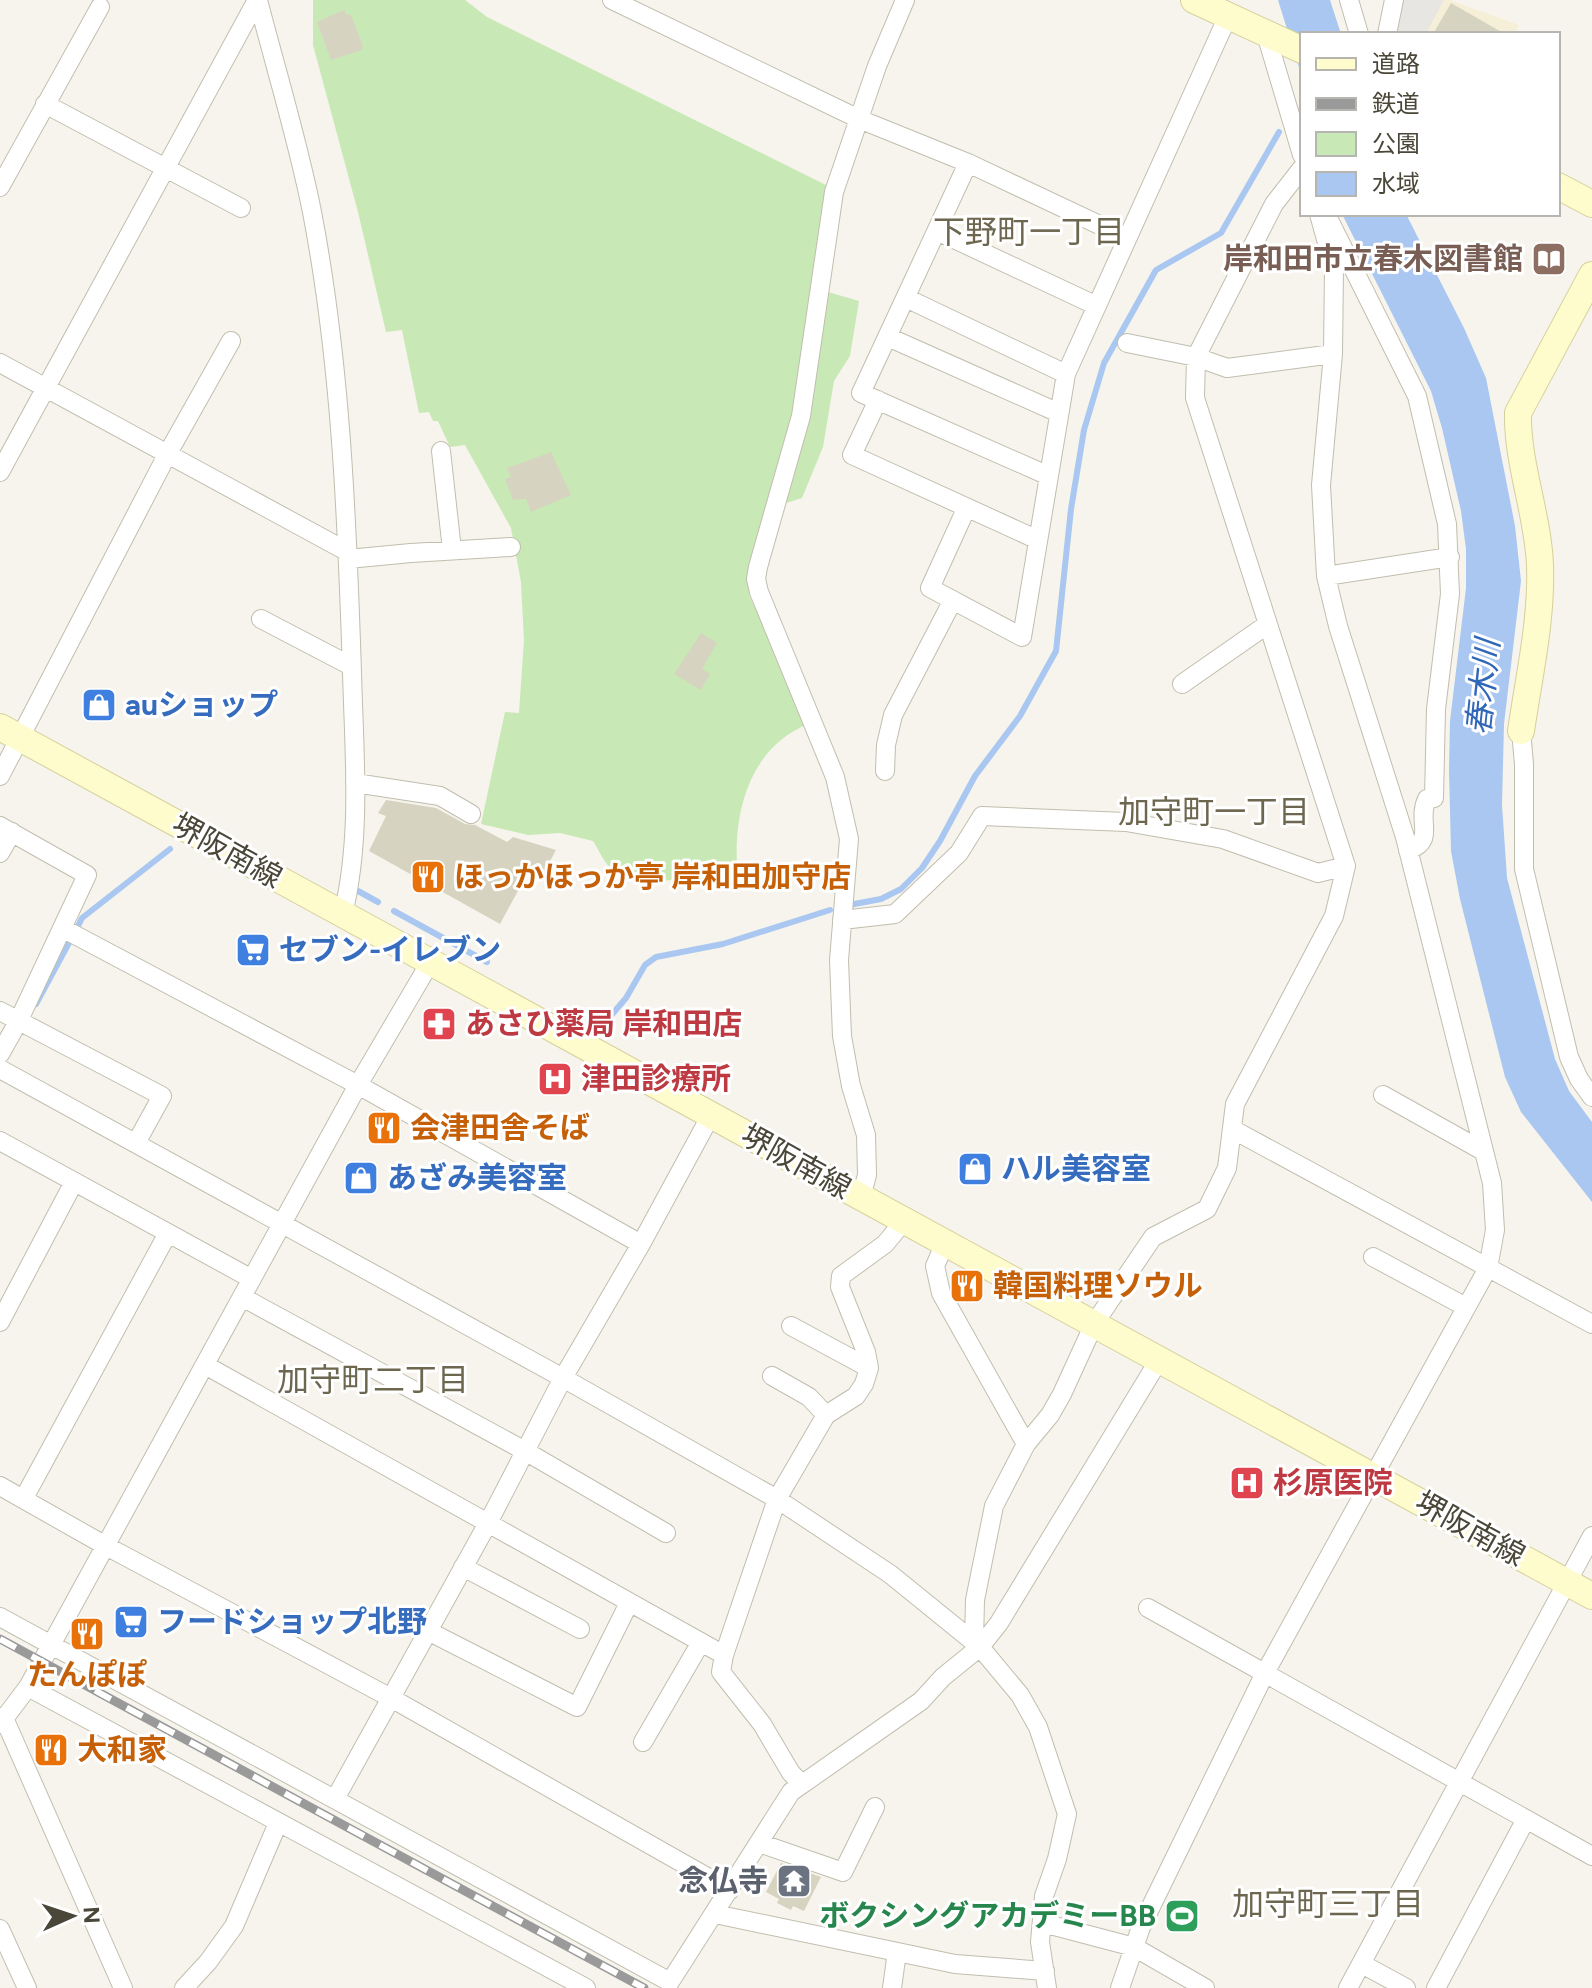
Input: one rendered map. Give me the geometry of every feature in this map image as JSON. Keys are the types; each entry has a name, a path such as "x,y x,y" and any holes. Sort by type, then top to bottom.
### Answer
{"main road":[{"path":"1194,0 1300,49"},
{"path":"1560,187 1592,204"},
{"path":"1521,731 1539,614 1540,566 1535,518 1517,435 1518,413 1592,275"},
{"name":"堺阪南線","path":"10,732 944,1245 1592,1596"}],"street":[{"path":"0,472 257,0"},
{"path":"257,0 311,212 331,353 348,556 355,783 352,878 343,914"},
{"path":"612,0 859,119 968,163 1127,238"},
{"path":"861,1198 867,1175 866,1135 851,1086 842,1036 839,960 849,839 835,777 756,579 801,416 834,192 905,0"},
{"path":"1349,0 1358,32"},
{"path":"1387,32 1394,0"},
{"path":"0,187 100,7"},
{"path":"966,509 930,588 1022,637 1066,374 1228,16"},
{"path":"1272,36 1300,147"},
{"path":"45,104 241,208"},
{"path":"968,163 861,393 1049,476"},
{"path":"977,1645 975,1600 992,1510 1026,1444 1050,1415 1062,1394 1094,1324 1153,1237 1207,1209 1227,1168 1235,1104 1334,916 1346,866 1195,398 1196,357 1274,204 1300,171"},
{"path":"1120,1988 1141,1927 1265,1673 1488,1268 1495,1230 1492,1183 1408,850 1338,626 1326,576 1321,485 1333,354 1334,268 1320,216"},
{"path":"1328,216 1417,396 1447,524 1450,594 1436,709 1434,798 1427,799 1423,807 1424,842 1408,850"},
{"path":"937,231 1097,306"},
{"path":"906,298 1066,374"},
{"path":"888,337 1059,413"},
{"path":"0,776 10,732 231,341"},
{"path":"1127,343 1196,357 1227,368 1333,354"},
{"path":"0,363 168,453 348,556 511,547"},
{"path":"878,400 852,455 1038,540"},
{"path":"441,451 452,550"},
{"path":"1326,576 1450,557"},
{"path":"885,771 886,745 893,715 953,600"},
{"path":"1182,684 1268,624"},
{"path":"268,629 351,666"},
{"path":"1521,731 1524,869 1569,1057 1592,1097"},
{"path":"355,783 440,796 471,814"},
{"path":"842,920 895,914 959,853 982,816 1126,822 1223,839 1318,873 1346,866"},
{"path":"0,853 6,829 87,875 0,1054"},
{"path":"62,928 358,1085 641,1244"},
{"path":"123,1988 1,1720 28,1687 358,1085 431,961"},
{"path":"0,1011 162,1096 136,1143"},
{"path":"0,1069 777,1499 890,1574 977,1645 1020,1695 1038,1727 1067,1814 1057,1859 1044,1896 1040,1942 1046,1980 715,1914"},
{"path":"1383,1095 1483,1151"},
{"path":"335,1799 488,1523 563,1378 711,1115"},
{"path":"1232,1129 1592,1324"},
{"path":"0,1141 252,1279"},
{"path":"0,1322 74,1182"},
{"path":"801,1783 791,1773 762,1724 721,1672 724,1655 777,1499 826,1415 856,1396 869,1368 866,1352 840,1287 841,1276 885,1244 904,1221"},
{"path":"24,1498 168,1233"},
{"path":"944,1245 935,1266 941,1293 1026,1444"},
{"path":"1373,1257 1466,1307"},
{"path":"242,1297 525,1451 666,1533"},
{"path":"791,1326 869,1368"},
{"path":"0,1617 670,1982 791,1792 921,1701 999,1623 1159,1360"},
{"path":"205,1365 724,1655"},
{"path":"778,1385 809,1397 826,1415"},
{"path":"0,1486 391,1698 730,1890"},
{"path":"1348,1988 1592,1536"},
{"path":"463,1567 580,1629"},
{"path":"428,1631 577,1707 629,1603"},
{"path":"1148,1608 1590,1852"},
{"path":"643,1742 701,1642"},
{"path":"28,1687 586,1988"},
{"path":"759,1843 843,1872 875,1807"},
{"path":"1436,1988 1526,1819"},
{"path":"184,1988 234,1926 278,1823"},
{"path":"1043,1923 1134,1947 1205,1988"},
{"path":"0,1929 27,1988"},
{"path":"892,1988 897,1952"},
{"path":"1362,1964 1406,1988"}],"shaded area":[{"path":"1400,0 1450,0 1519,25 1515,32 1393,32"},
{"path":"1401,0 1444,0 1428,30 1432,32 1396,32"}],"green space":[{"path":"313,0 465,0 487,17 830,187 828,292 859,301 850,356 834,381 823,447 802,498 786,503 769,502 750,574 749,595 808,724 788,734 772,748 750,782 739,823 737,865 672,880 638,880 623,876 610,867 593,841 560,833 528,835 481,824 505,712 519,713 524,640 521,582 511,528 465,445 450,447 438,421 433,421 429,412 419,413 402,330 386,332 358,212 313,45"}],"water":[{"path":"1278,0 1330,0 1340,32 1300,32 1300,71"},
{"name":"春木川","path":"1343,216 1407,216 1486,378 1515,526 1521,581 1504,724 1502,805 1507,878 1555,1059 1569,1091 1592,1122 1592,1202 1521,1112 1505,1077 1460,899 1451,851 1449,770 1450,721 1466,588 1466,549 1461,511 1431,391"}],"building":[{"path":"1451,3 1502,32 1434,32"},
{"path":"344,10 351,15 362,50 331,60 317,22"},
{"path":"551,452 571,495 531,512 526,499 513,500 505,479 511,477 507,468"},
{"path":"701,633 717,643 702,669 710,674 701,690 674,674"},
{"path":"386,800 436,808 507,842 513,837 556,850 545,871 531,867 500,924 369,851 386,816 378,813"},
{"path":"781,1863 821,1877 804,1911 793,1906 791,1910 777,1903 779,1899 766,1892"}],"waterway":[{"path":"849,905 881,899 901,889 922,868 975,776 1020,716 1056,651 1071,509 1084,430 1104,363 1156,270 1221,233 1279,132"},
{"path":"77,928 82,918 170,849"},
{"path":"358,891 378,902"},
{"path":"603,1025 626,998 645,965 656,957 723,944 830,910"},
{"path":"394,911 487,962"},
{"path":"36,1004 71,939"}],"railway":[{"path":"0,1639 644,1988"}],"place":[{"name":"岸和田市立春木図書館","path":"1549,259"},
{"name":"auショップ","path":"99,705"},
{"name":"ほっかほっか亭 岸和田加守店","path":"428,877"},
{"name":"セブン-イレブン","path":"253,950"},
{"name":"あさひ薬局 岸和田店","path":"439,1024"},
{"name":"津田診療所","path":"555,1079"},
{"name":"会津田舎そば","path":"384,1128"},
{"name":"ハル美容室","path":"975,1169"},
{"name":"あざみ美容室","path":"361,1178"},
{"name":"韓国料理ソウル","path":"967,1286"},
{"name":"杉原医院","path":"1247,1483"},
{"name":"フードショップ北野","path":"131,1622"},
{"name":"たんぽぽ","path":"87,1634"},
{"name":"大和家","path":"51,1750"},
{"name":"念仏寺","path":"794,1881"},
{"name":"ボクシングアカデミーBB","path":"1182,1916"}],"district":[{"name":"下野町一丁目","path":"1029,232"},
{"name":"加守町一丁目","path":"1214,812"},
{"name":"加守町二丁目","path":"373,1380"},
{"name":"加守町三丁目","path":"1328,1904"}]}
